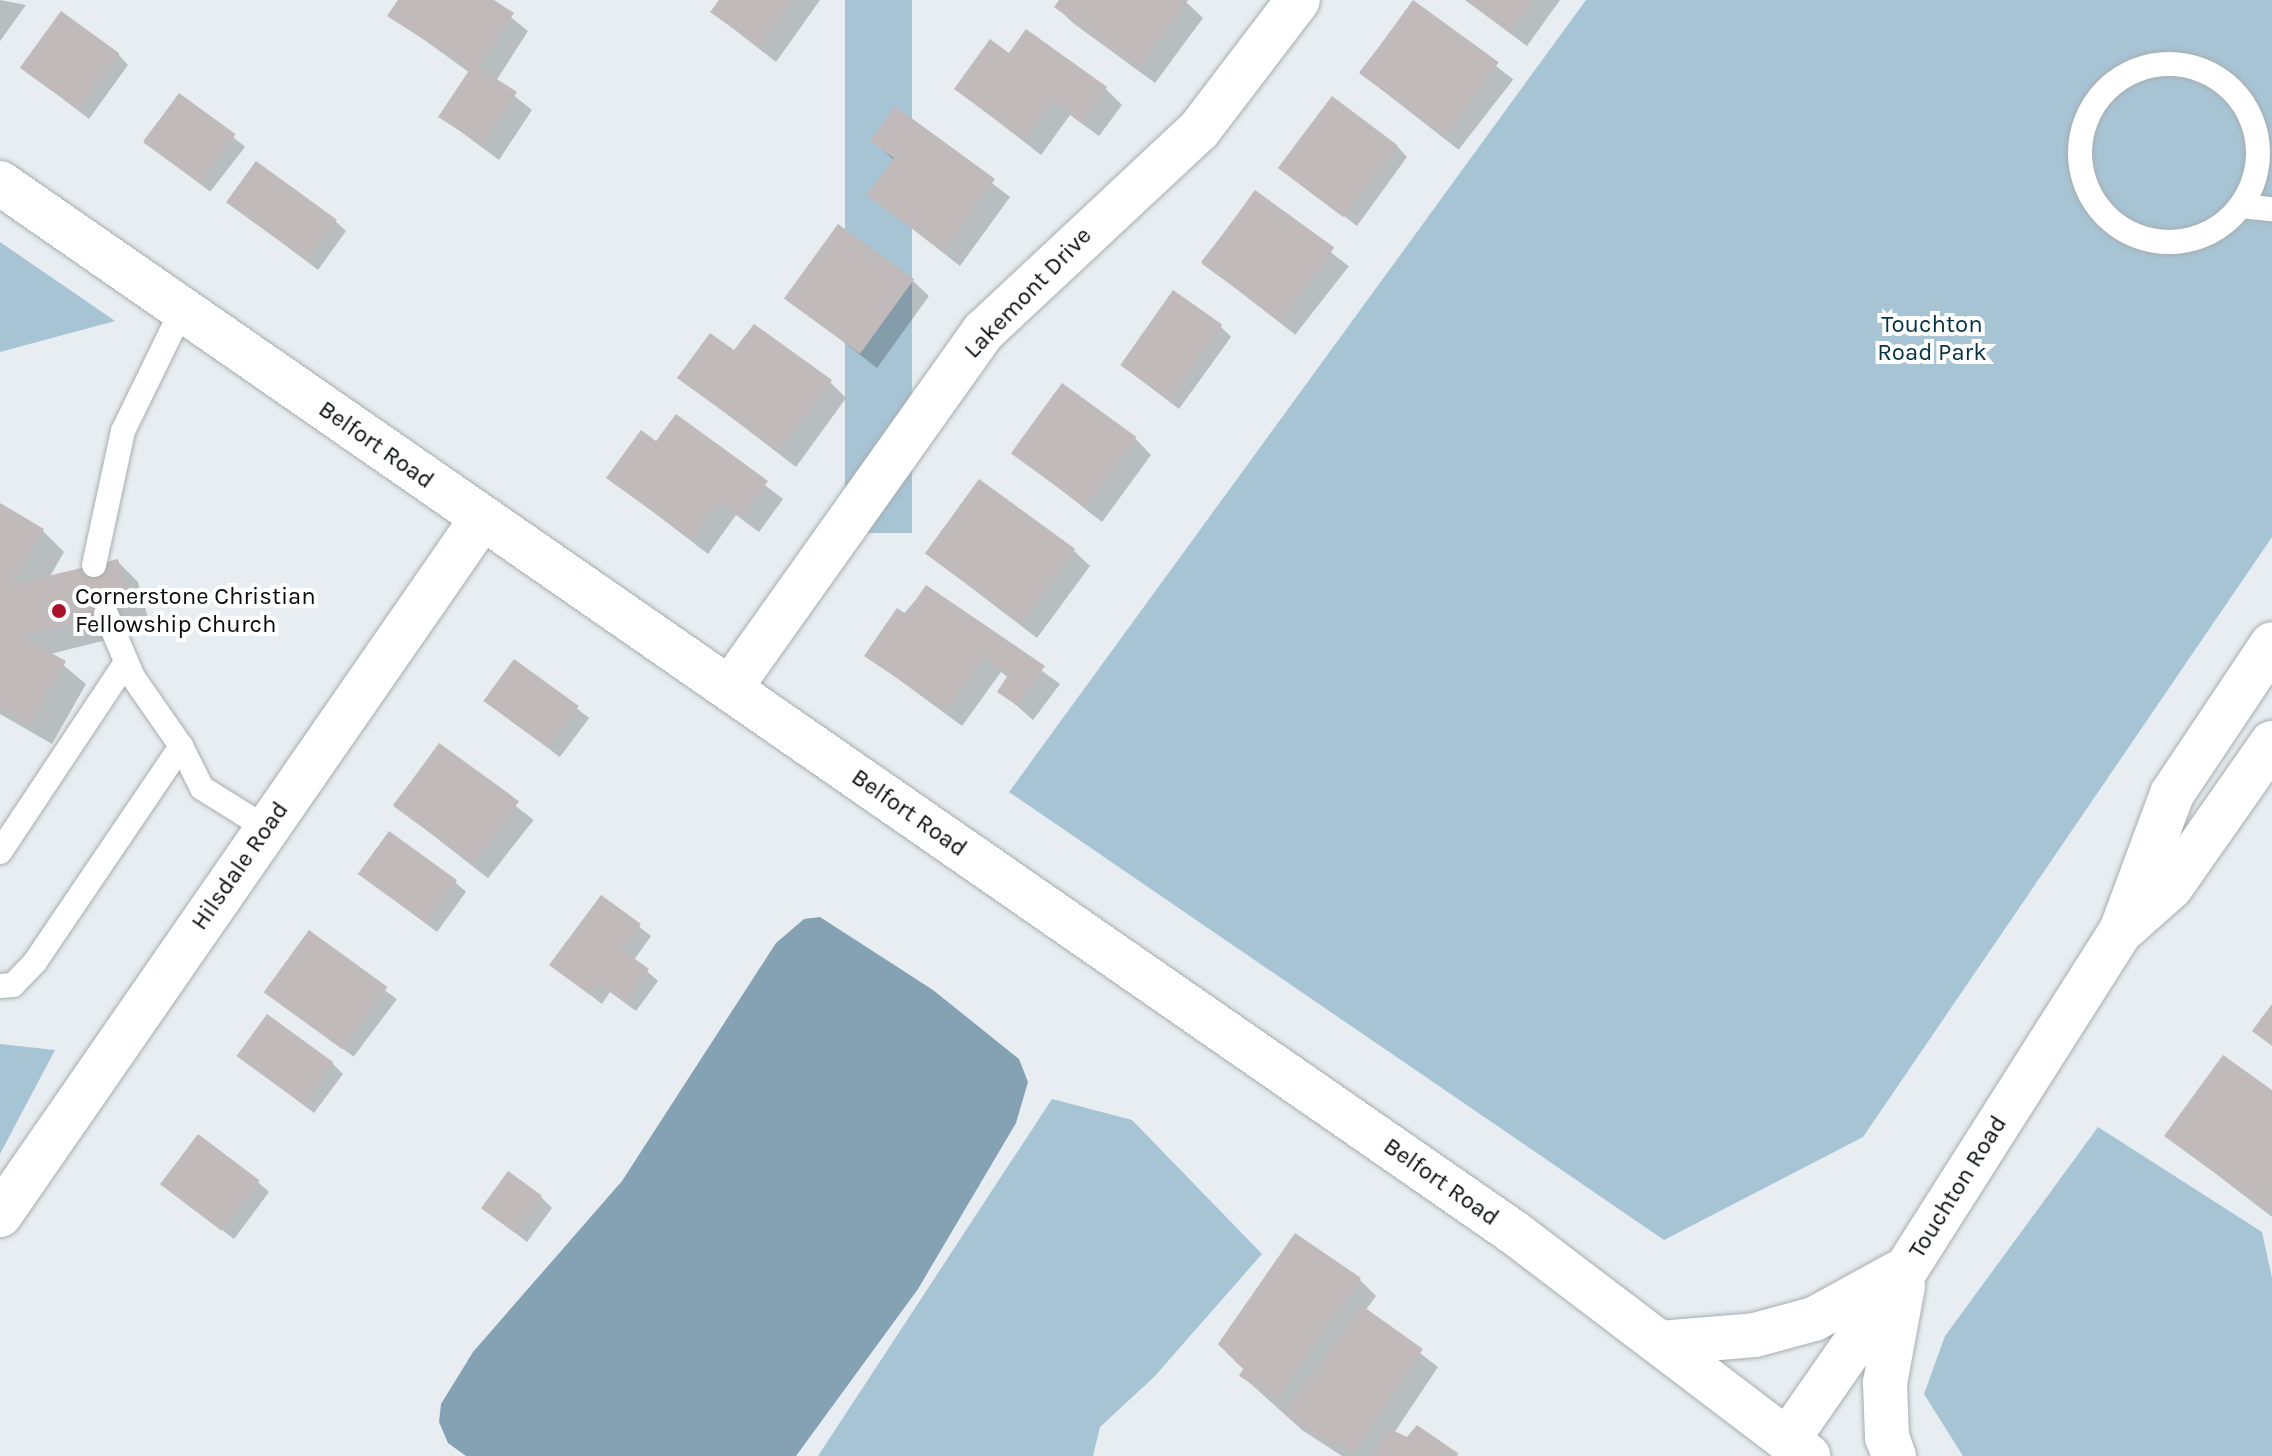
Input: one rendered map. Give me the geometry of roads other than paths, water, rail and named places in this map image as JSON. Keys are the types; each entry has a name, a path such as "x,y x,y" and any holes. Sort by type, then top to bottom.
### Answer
{"street":[{"name":"Lakemont Drive","path":"730,688 984,331 1199,130 1298,0"},
{"name":"Belfort Road","path":"0,183 1512,1231 1660,1343 1790,1450"},
{"name":"Hilsdale Road","path":"0,1215 482,518"},
{"name":"Touchton Road","path":"1790,1450 2121,931 2172,794 2272,644"},
{"name":"Touchton Road","path":"2121,931 2171,887 2272,743"},
{"path":"1660,1343 1755,1335 1814,1319 1907,1268"},
{"path":"1894,1456 1887,1437 1885,1383 1907,1268"}],"lane":[{"path":"2241,98 2255,124 2259,152 2255,181 2241,206 2220,227 2194,240 2166,243 2137,238 2112,223 2093,201 2081,173 2079,143 2088,113 2106,88 2131,71 2161,63 2191,65 2219,77 2241,98 2272,116"},
{"path":"2241,206 2272,209"},
{"path":"94,565 123,431 182,310"},
{"path":"106,614 126,662 181,746 202,788 266,828"},
{"path":"0,852 126,662"},
{"path":"0,986 13,985 35,962 181,746"}],"place":[{"name":"Cornerstone Christian Fellowship Church","path":"59,611"}],"park label":[{"name":"Touchton Road Park","path":"1932,339"}]}
